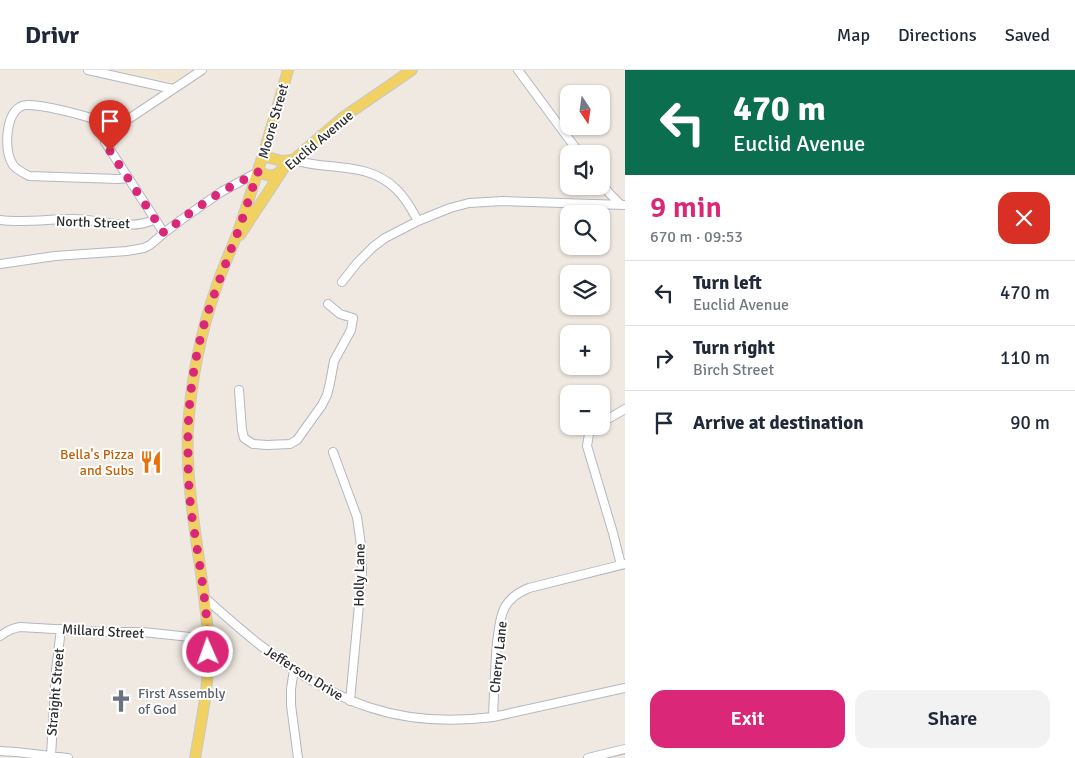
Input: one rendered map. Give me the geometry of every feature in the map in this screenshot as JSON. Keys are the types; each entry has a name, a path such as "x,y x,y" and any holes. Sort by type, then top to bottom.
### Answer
{"main road":[{"name":"Moore Street","path":"232,247 258,172 288,70"},
{"name":"Euclid Avenue","path":"258,172 270,176 282,171 292,160 342,118 412,70"},
{"path":"263,156 282,161 292,160"},
{"path":"195,758 206,690 208,637 192,516 188,455 188,428 194,372 206,320 232,247 282,171"}],"street":[{"path":"88,70 173,89"},
{"path":"107,131 202,70"},
{"path":"518,70 573,145"},
{"path":"128,178 29,176 12,164 8,151 8,130 14,112 18,108 29,105 46,107 107,124 105,142 164,233"},
{"path":"292,160 316,165 356,168 374,174 396,189 418,221"},
{"name":"Euclid Avenue","path":"0,264 16,260 144,248 221,192 258,172"},
{"path":"610,191 624,206"},
{"path":"342,282 356,263 385,238 418,221 450,208 469,203 503,201 624,206"},
{"name":"North Street","path":"0,220 25,222 76,219 143,224 156,219"},
{"path":"239,390 244,438 253,444 267,446 288,444 297,440 327,395 334,361 352,328 353,318 340,314 328,304"},
{"path":"610,418 625,409"},
{"path":"588,435 587,446 623,565"},
{"name":"Holly Lane","path":"333,452 357,517 361,546 362,573 350,701"},
{"name":"Cherry Lane","path":"493,717 498,634 504,608 511,599 529,588 623,565"},
{"name":"Jefferson Drive","path":"204,598 258,643 294,669 334,694 380,712 415,718 471,720 493,717 625,688"},
{"name":"Millard Street","path":"0,636 13,628 20,627 106,632 143,632 208,637"},
{"name":"Straight Street","path":"51,756 56,670 61,629"},
{"path":"294,669 291,705 298,758"},
{"path":"588,758 625,750"},
{"path":"0,751 68,758"}],"shaded area":[{"path":"113,70 192,70 174,82"}],"place":[{"name":"Bella's Pizza and Subs","path":"151,462"},
{"name":"First Assembly of God","path":"121,701"}],"route":[{"path":"110,151 164,233 221,192 258,172 206,320 194,372 190,406 188,455 190,493 206,609 208,652"}]}
